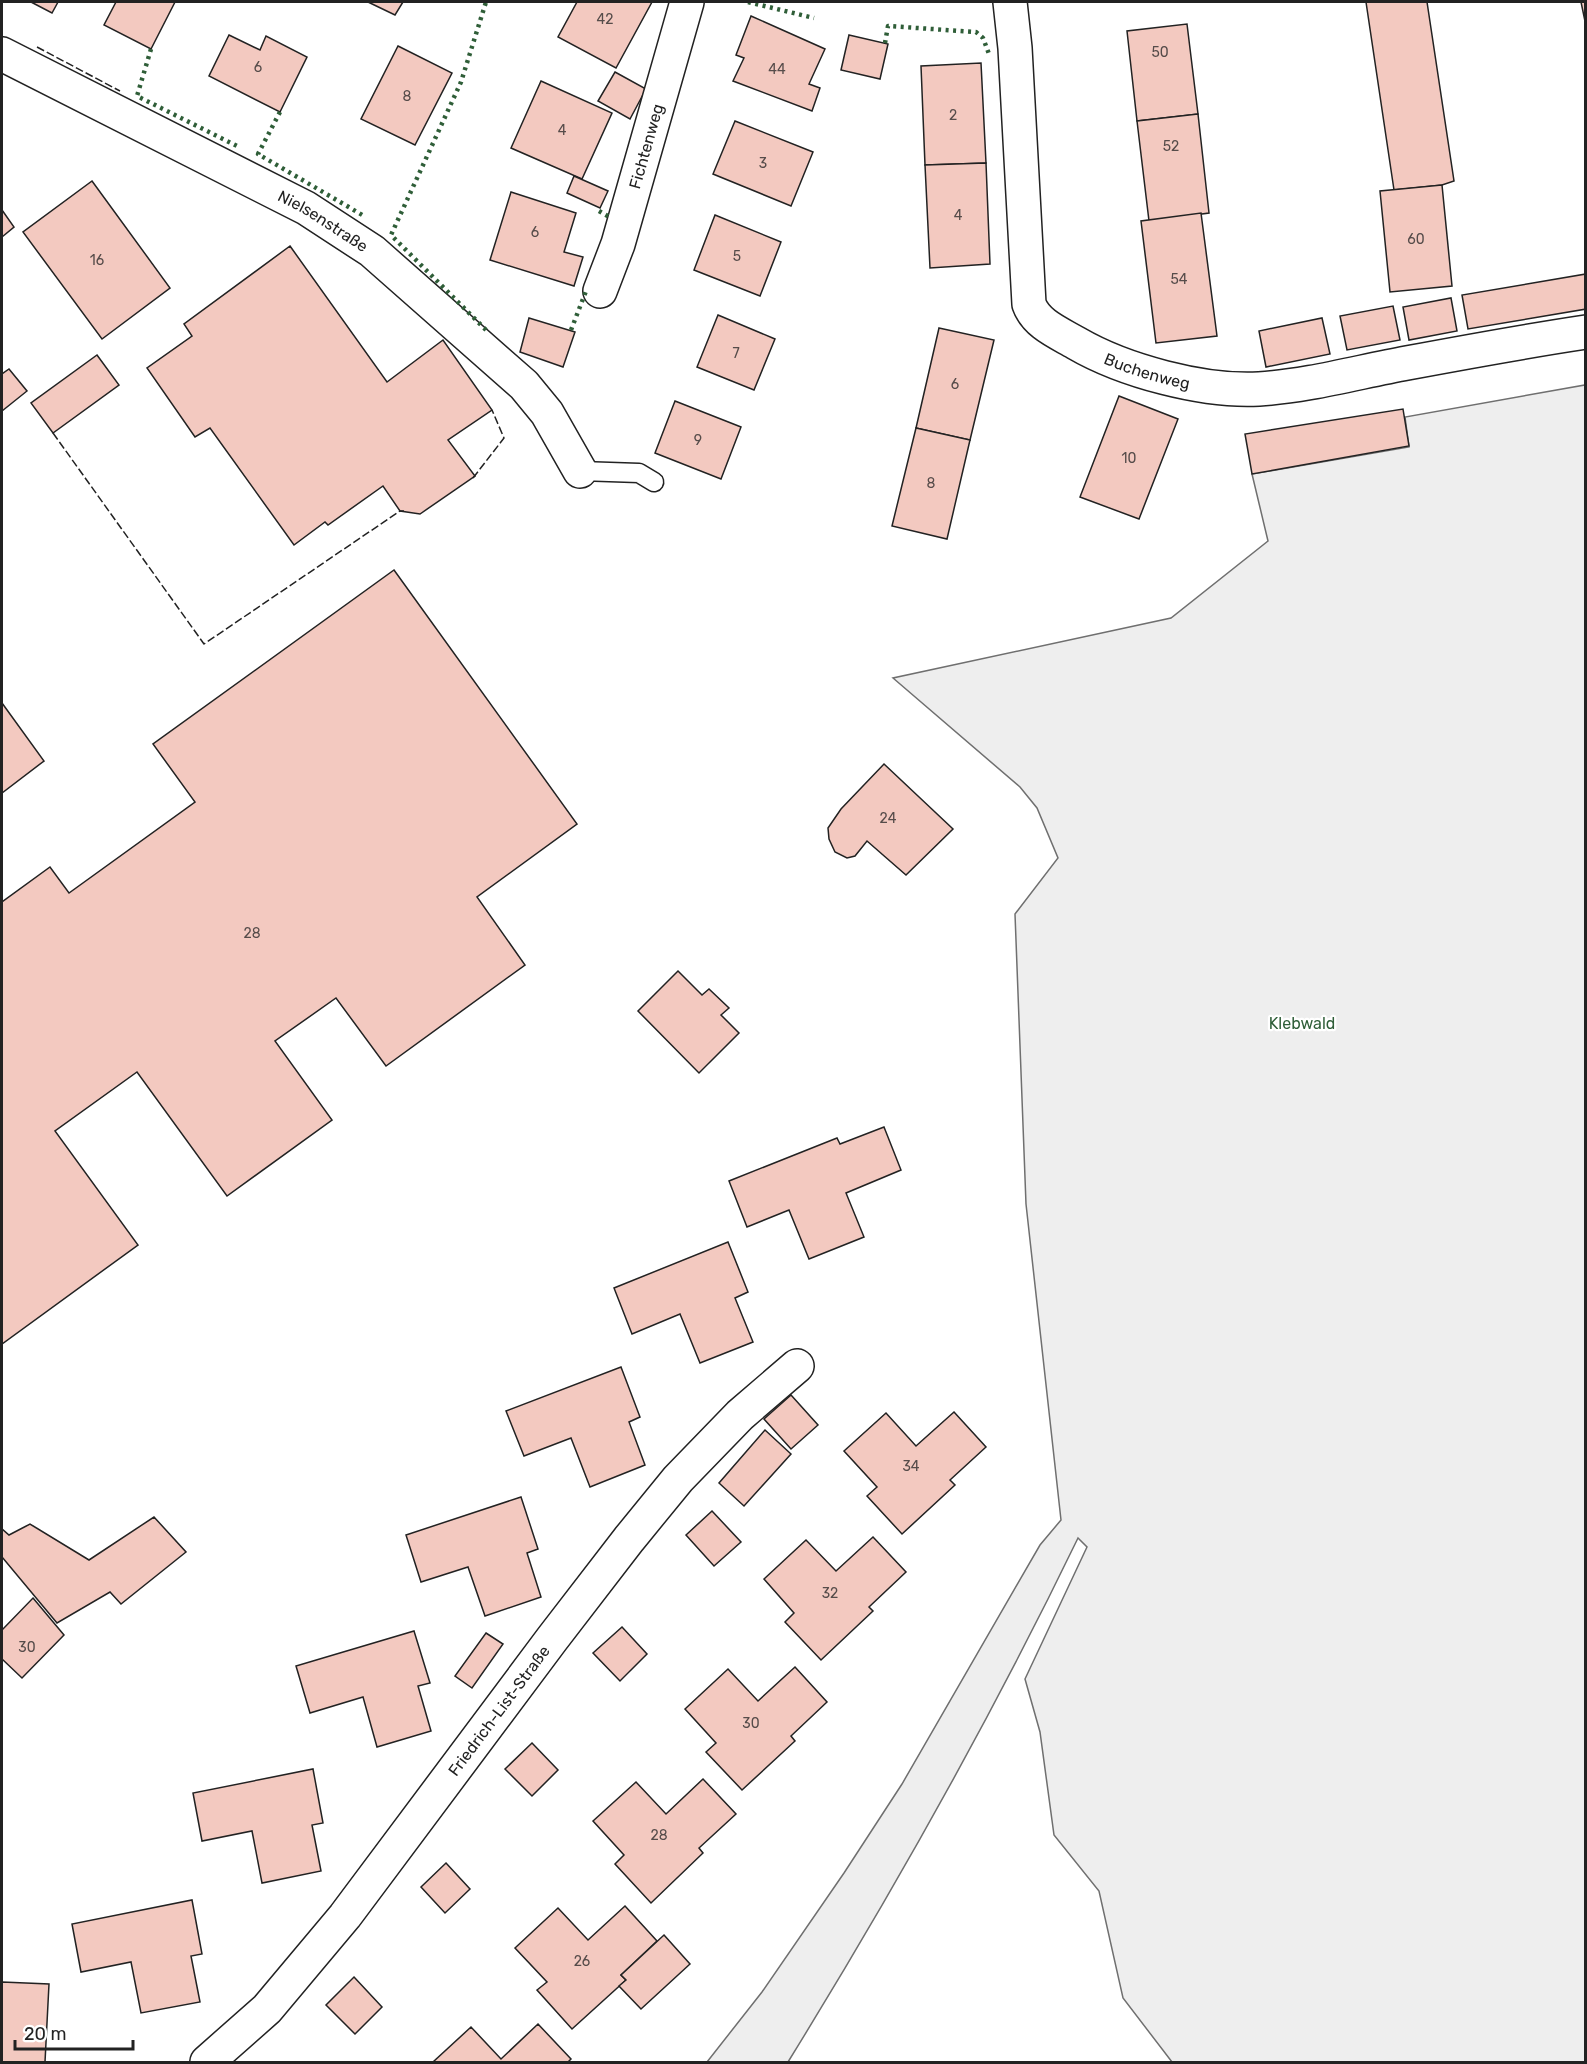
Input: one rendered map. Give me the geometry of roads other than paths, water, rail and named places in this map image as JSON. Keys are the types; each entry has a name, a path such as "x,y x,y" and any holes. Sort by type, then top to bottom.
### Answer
{"street":[{"name":"Fichtenweg","path":"600,291 618,244 687,2"},
{"name":"Buchenweg","path":"1010,2 1015,48 1029,304 1040,322 1086,349 1120,364 1164,377 1210,386 1257,389 1586,332"},
{"name":"Nielsenstraße","path":"2,54 306,208 372,251 524,385 547,413 579,471"},
{"name":"Friedrich-List-Straße","path":"207,2062 267,2009 345,1916 573,1612 678,1479 740,1415 796,1366"}],"lane":[{"path":"579,471 639,473 654,482"}],"park label":[{"name":"Klebwald","path":"1302,1023"}]}
